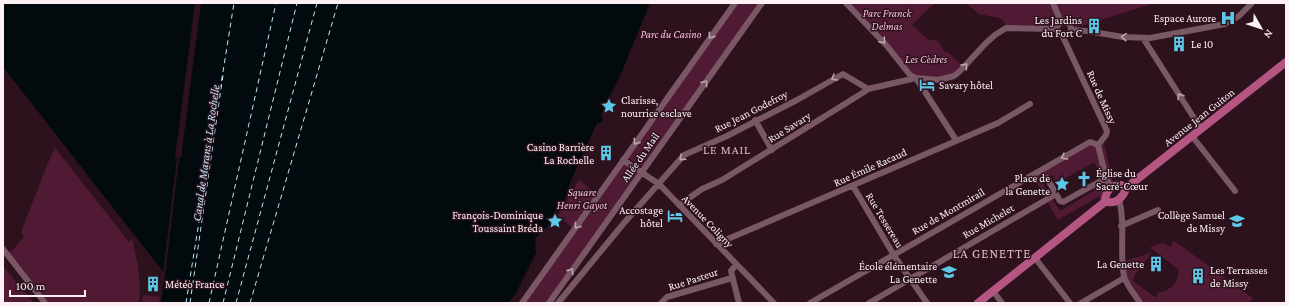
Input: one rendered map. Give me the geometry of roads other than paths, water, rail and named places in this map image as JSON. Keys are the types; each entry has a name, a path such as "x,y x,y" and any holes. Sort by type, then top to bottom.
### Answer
{"main road":[{"name":"Avenue Jean Guiton","path":"1119,199 1125,192 1126,188 1286,62"},
{"path":"978,303 1106,201 1106,197 1111,187 1121,185 1126,188"},
{"path":"1106,201 1113,203 1119,199"}],"street":[{"name":"Allée du Mail","path":"522,303 735,3"},
{"name":"Allée du Mail","path":"549,303 762,3"},
{"path":"846,3 888,46 910,75 916,78 956,140"},
{"path":"1053,3 1061,22"},
{"path":"1071,30 1144,38 1225,24 1238,17 1252,3"},
{"path":"1056,30 1057,25 1061,22"},
{"path":"1061,22 1066,22 1071,30"},
{"path":"868,89 916,78 938,80 954,76 960,72 994,35 1006,28 1056,30"},
{"path":"1056,30 1058,34 1063,37 1067,36 1071,30"},
{"name":"Rue de Missy","path":"1063,37 1107,131 1106,135 1098,144"},
{"path":"1144,38 1201,129"},
{"name":"Rue Jean Godefroy","path":"558,303 624,223 684,155 727,136 755,120 797,100 843,74 868,89"},
{"name":"Rue Savary","path":"679,205 702,189 722,180 772,150 868,89"},
{"name":"Rue Émile Racaud","path":"716,244 998,122 1030,104"},
{"path":"755,120 772,150"},
{"path":"1192,136 1234,191"},
{"name":"Rue de Montmirail","path":"810,303 1090,142 1098,144"},
{"path":"1098,144 1106,178 1111,187"},
{"name":"Avenue Coligny","path":"624,160 658,184 774,303"},
{"path":"1047,178 1060,201 1065,202 1106,178"},
{"name":"Rue Tessereau","path":"853,186 894,254 927,303"},
{"name":"Rue Michelet","path":"869,303 1056,194"},
{"path":"1119,199 1122,210 1121,226 1124,278 1140,303"},
{"path":"1121,226 1158,210"},
{"path":"3,249 45,303"},
{"path":"1035,258 1070,303"},
{"path":"736,265 731,271 739,303"},
{"name":"Rue Pasteur","path":"661,303 732,278"},
{"path":"1081,303 1124,278"},
{"path":"993,292 1002,303"}],"water":[{"name":"Canal de Marans à La Rochelle","path":"3,3 650,3 621,74 601,115 603,121 597,123 570,183 562,208 558,210 553,220 535,239 536,253 515,295 508,303 161,303 165,274 3,67"}],"place":[{"name":"Espace Aurore","path":"1228,18"},
{"name":"Les Jardins du Fort C","path":"1094,26"},
{"name":"Le 10","path":"1179,44"},
{"name":"Savary hôtel","path":"927,85"},
{"name":"Clarisse, nourrice esclave","path":"609,106"},
{"name":"Casino Barrière La Rochelle","path":"606,153"},
{"name":"Église du Sacré-Cœur","path":"1084,179"},
{"name":"Place de la Genette","path":"1062,184"},
{"name":"Accostage hôtel","path":"675,216"},
{"name":"François-Dominique Toussaint Bréda","path":"555,221"},
{"name":"Collège Samuel de Missy","path":"1237,221"},
{"name":"La Genette","path":"1156,264"},
{"name":"École élémentaire La Genette","path":"949,272"},
{"name":"Les Terrasses de Missy","path":"1198,276"},
{"name":"Météo France","path":"153,284"}],"district":[{"name":"LE MAIL","path":"727,150"},
{"name":"LA GENETTE","path":"992,253"}],"park label":[{"name":"Parc Franck Delmas","path":"887,19"},
{"name":"Parc du Casino","path":"671,34"},
{"name":"Les Cèdres","path":"926,59"},
{"name":"Square Henri Gayot","path":"582,198"}]}
